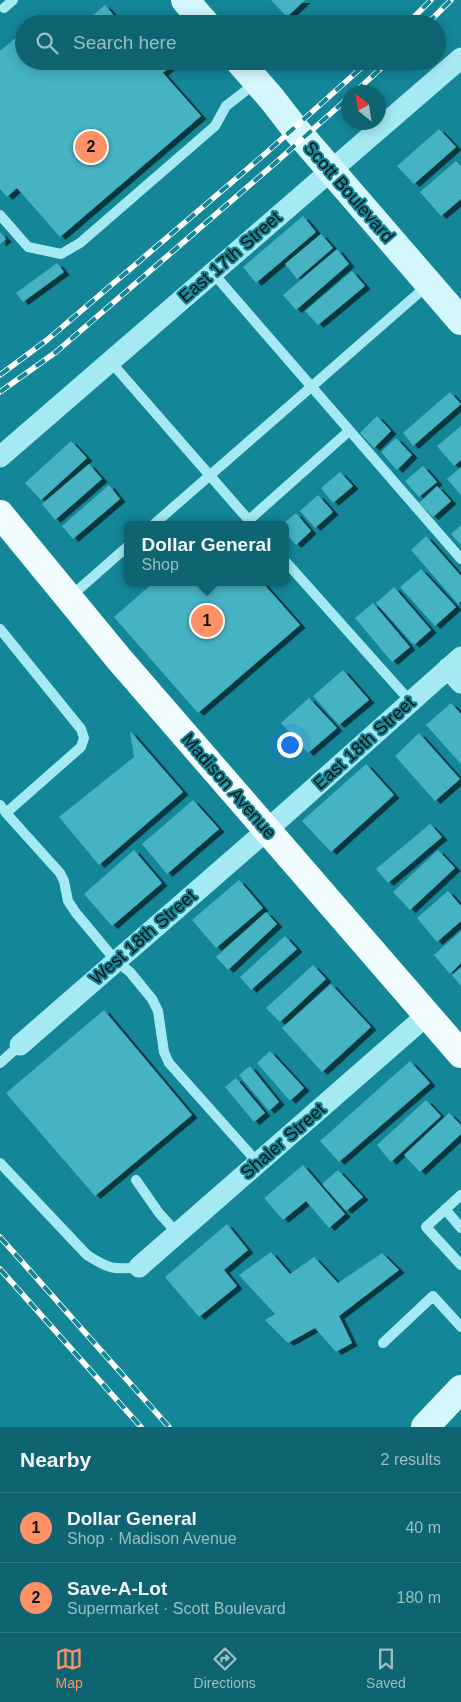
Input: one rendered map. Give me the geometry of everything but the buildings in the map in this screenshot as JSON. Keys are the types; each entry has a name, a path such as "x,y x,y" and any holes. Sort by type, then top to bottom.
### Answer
{"main road":[{"path":"185,0 198,15"},
{"name":"Scott Boulevard","path":"247,70 330,170 461,321"},
{"name":"Madison Avenue","path":"0,514 119,659 461,1054"},
{"path":"425,1427 461,1389"}],"street":[{"name":"East 17th Street","path":"0,457 461,58"},
{"name":"East 18th Street","path":"267,830 410,701 457,669"},
{"name":"West 18th Street","path":"20,1045 267,830"},
{"name":"Shaler Street","path":"139,1267 427,1016"}],"lane":[{"path":"4,8 13,0"},
{"path":"0,215 28,247 61,254 80,243 215,126 226,106 257,82"},
{"path":"213,273 461,559"},
{"path":"158,521 429,284"},
{"path":"110,362 250,521"},
{"path":"252,521 350,430"},
{"path":"69,598 124,550"},
{"path":"289,565 410,701"},
{"path":"0,630 81,729 84,738 82,747 3,809 60,873 64,881 68,901 76,913 116,961 130,972 152,999 158,1010 164,1052 169,1063 258,1163"},
{"path":"0,1063 20,1045"},
{"path":"0,1163 87,1254 101,1264 117,1269 139,1267"},
{"path":"136,1180 159,1213 177,1233"},
{"path":"461,1195 426,1227 461,1265"},
{"path":"445,1209 461,1228"},
{"path":"383,1343 433,1296 461,1327"}],"railway":[{"path":"416,15 431,0"},
{"path":"436,15 451,0"},
{"path":"0,375 47,340 266,153 359,70"},
{"path":"363,85 379,70"},
{"path":"0,392 56,352 341,104"},
{"path":"0,1237 169,1427"},
{"path":"0,1269 141,1427"}],"place":[{"name":"Save-A-Lot","path":"91,147"},
{"name":"Dollar General","path":"207,621"}]}
